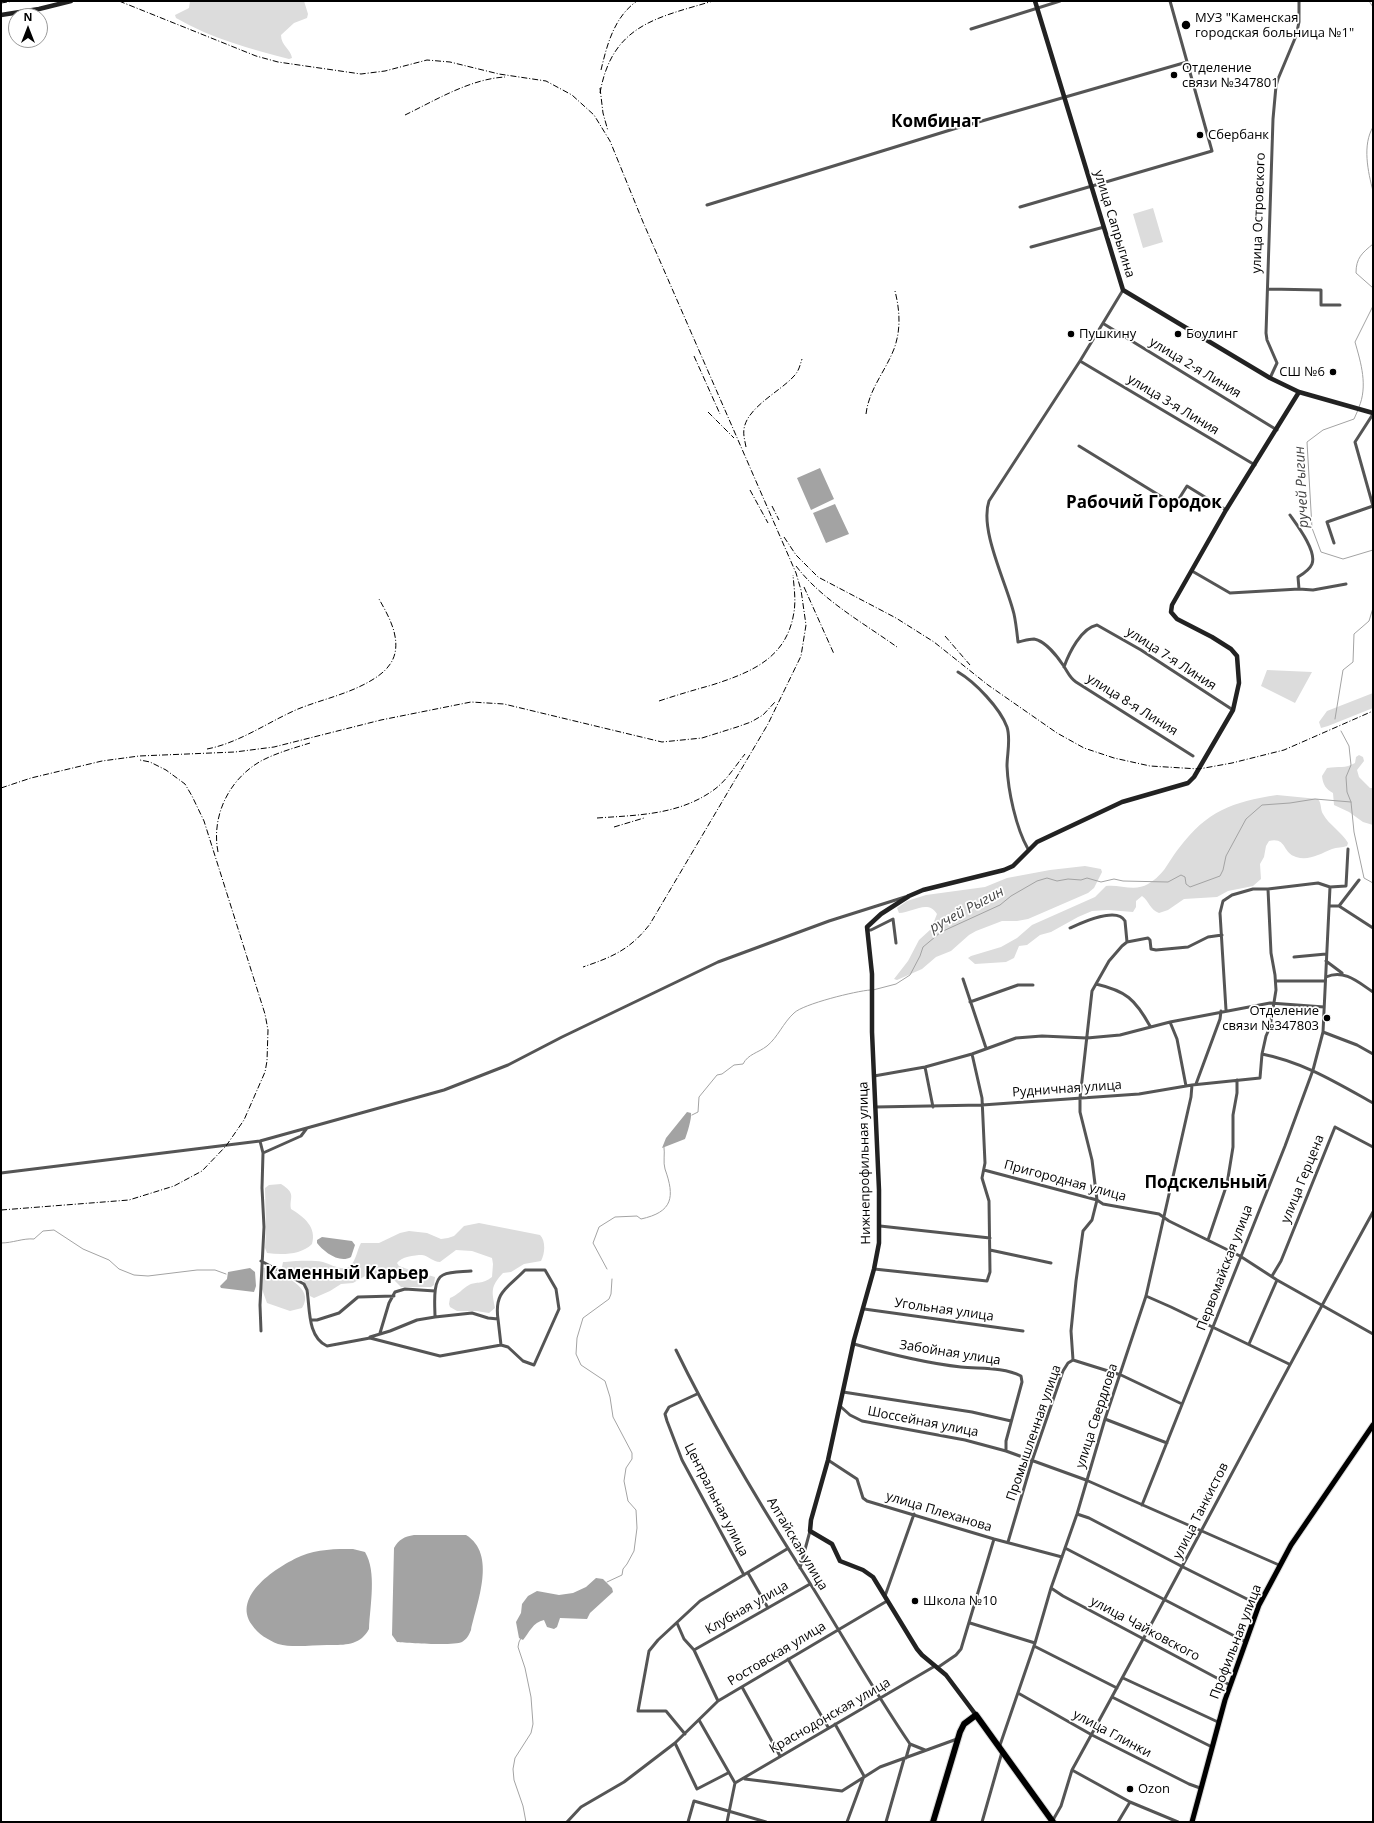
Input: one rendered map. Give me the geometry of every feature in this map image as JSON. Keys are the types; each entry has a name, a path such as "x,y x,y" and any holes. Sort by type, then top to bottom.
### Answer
{"highway":[{"path":"933,1822 964,1724 976,1715 1052,1822"}],"main road":[{"name":"Профильная улица","path":"1192,1822 1218,1722 1259,1604 1291,1545 1373,1425"}],"street":[{"path":"1,15 39,9 71,1"},
{"name":"улица Сапрыгина","path":"993,495 1104,324 1123,290 1035,1"},
{"path":"971,29 1060,1"},
{"path":"1020,207 1212,151 1170,1"},
{"name":"улица Островского","path":"1270,378 1277,363 1266,337 1273,119 1276,86 1296,36 1299,22 1299,1"},
{"path":"968,124 1187,62"},
{"path":"707,205 960,127"},
{"path":"1031,246 1104,227"},
{"path":"1268,289 1321,290 1321,305 1340,305"},
{"path":"1123,290 1270,378 1299,392 1373,414 1355,442 1373,506 1327,522 1334,543"},
{"name":"улица 2-я Линия","path":"1104,324 1277,430"},
{"name":"улица 3-я Линия","path":"1080,361 1255,465"},
{"path":"1,1173 260,1140 377,1110 462,1084 508,1065 562,1037 718,962 829,921 909,896 923,890 1004,870 1018,862 1028,849 1037,842 1122,802 1188,783 1194,777 1233,710 1239,684 1237,656 1231,649 1212,637 1177,619 1171,609 1190,570 1299,392"},
{"path":"1078,446 1175,505 1187,486 1226,510"},
{"name":"улица 8-я Линия","path":"993,495 986,510 988,530 1014,614 1018,642 1033,639 1037,640 1051,650 1071,678 1076,682 1193,756"},
{"path":"1290,515 1305,538 1313,558 1310,566 1298,577 1299,589"},
{"path":"1190,570 1230,593 1299,589 1313,590 1346,584"},
{"name":"улица 7-я Линия","path":"1064,667 1068,656 1080,638 1090,628 1097,625 1141,650 1233,710"},
{"path":"958,672 977,686 997,710 1007,727 1007,768 1010,792 1024,841 1028,849"},
{"path":"1226,1010 1220,913 1223,901 1242,891 1318,883 1330,887 1346,886 1348,849"},
{"path":"1339,906 1359,880"},
{"name":"Первомайская улица","path":"1142,1505 1285,1146 1313,1070 1323,1032 1330,887"},
{"path":"1268,889 1271,953 1276,981 1270,1027 1266,1036 1262,1054 1296,1063 1313,1070 1373,1103"},
{"path":"867,930 873,920 909,896"},
{"path":"1329,906 1339,906 1373,928"},
{"path":"1070,928 1086,921 1109,915 1118,915 1125,921 1127,942 1150,939 1151,949 1156,950 1188,947 1208,937 1222,935"},
{"path":"867,930 871,930 893,919 896,943"},
{"name":"Нижнепрофильная улица","path":"800,1568 810,1531 811,1520 828,1460 854,1344 874,1269 879,1243 880,1226 872,985 867,930"},
{"name":"Промышленная улица","path":"1008,1542 1032,1461 1063,1371 1068,1363 1073,1360 1071,1331 1083,1231 1092,1220 1097,1200 1092,1160 1080,1112 1080,1098 1091,997 1096,984 1109,961 1127,942"},
{"path":"1294,957 1326,954"},
{"path":"1326,961 1343,974 1373,992"},
{"path":"1276,981 1325,979 1333,974 1343,974"},
{"path":"963,979 986,1048"},
{"path":"1096,984 1120,991 1132,999 1150,1026"},
{"path":"970,1002 1018,985 1033,985"},
{"path":"874,1076 925,1067 972,1054 1016,1038 1031,1036 1087,1038 1120,1034 1221,1011 1273,1003 1324,1007"},
{"name":"улица Свердлова","path":"982,1822 1018,1693 1035,1644 1051,1588 1077,1514 1086,1480 1146,1296 1194,1085 1220,1019 1221,1011"},
{"path":"1170,1022 1178,1039 1186,1086"},
{"path":"1323,1032 1357,1045 1373,1054"},
{"path":"874,1269 987,1281 990,1272 989,1201 983,1183 984,1170 981,1091 972,1054"},
{"name":"Рудничная улица","path":"875,1107 982,1105 1139,1094 1186,1086 1260,1078 1262,1054"},
{"path":"925,1067 932,1107"},
{"path":"1208,1240 1227,1184 1232,1147 1233,1116 1237,1093 1237,1080"},
{"name":"улица Герцена","path":"1272,1276 1281,1261 1335,1127 1373,1147"},
{"path":"263,1153 301,1136 307,1128"},
{"path":"260,1140 263,1153 262,1188 264,1227 261,1261 261,1331"},
{"name":"Пригородная улица","path":"984,1170 1006,1174 1097,1200 1103,1204 1159,1214 1240,1256 1321,1306 1373,1334"},
{"name":"улица Танкистов","path":"1052,1822 1061,1806 1072,1770 1183,1567 1289,1364 1373,1212"},
{"path":"880,1226 990,1238"},
{"path":"990,1250 1051,1263"},
{"path":"261,1261 304,1284 307,1290 314,1332 317,1340 326,1346 368,1338 417,1320 435,1317 472,1313 498,1319"},
{"path":"368,1338 378,1339 440,1356 501,1345 508,1347 523,1361 534,1365 559,1309 556,1289 545,1270 525,1270 498,1299 498,1319 501,1345"},
{"path":"435,1317 435,1291 441,1276 471,1271"},
{"path":"1249,1344 1277,1280"},
{"path":"380,1333 395,1292 398,1290 435,1291"},
{"path":"312,1320 317,1320 339,1313 358,1297 394,1296"},
{"path":"1146,1296 1289,1364"},
{"name":"Угольная улица","path":"864,1309 1022,1330"},
{"name":"Забойная улица","path":"854,1344 907,1359 961,1367 990,1369 1021,1376 1022,1382 1011,1421"},
{"name":"Алтайская улица","path":"676,1350 697,1394 787,1549 810,1584 878,1699 910,1744"},
{"path":"1073,1360 1121,1375 1182,1404"},
{"name":"Шоссейная улица","path":"843,1392 972,1412 1011,1421"},
{"name":"Центральная улица","path":"697,1394 672,1405 666,1411 667,1421 682,1460 744,1575"},
{"name":"Шоссейная улица","path":"840,1406 850,1415 862,1421 965,1440 1006,1451 1086,1480 1201,1532 1279,1565"},
{"path":"1106,1419 1166,1443"},
{"path":"1006,1451 1006,1441 1011,1421"},
{"name":"улица Плеханова","path":"828,1460 857,1479 863,1498 867,1501 994,1539 1062,1557"},
{"path":"884,1596 914,1514"},
{"path":"1077,1514 1089,1518 1183,1567 1259,1604"},
{"path":"810,1531 832,1544 840,1561 868,1572 877,1582 917,1649 952,1682 976,1715"},
{"path":"936,1667 959,1652 970,1623 994,1539"},
{"path":"1065,1548 1164,1601 1246,1642"},
{"path":"685,1734 666,1710 638,1711 649,1651 658,1640 700,1601 787,1549"},
{"name":"Центральная улица","path":"748,1573 768,1608"},
{"name":"Клубная улица","path":"694,1650 810,1584"},
{"name":"улица Чайковского","path":"1051,1588 1063,1596 1230,1686"},
{"name":"Ростовская улица","path":"568,1822 581,1807 624,1782 675,1743 718,1701 887,1601"},
{"path":"677,1623 684,1639 694,1650 718,1701"},
{"path":"970,1623 1035,1644 1117,1688"},
{"path":"788,1659 828,1727"},
{"name":"Краснодонская улица","path":"735,1783 744,1779 828,1727 936,1667"},
{"path":"1123,1678 1218,1722"},
{"path":"742,1687 780,1756"},
{"name":"улица Глинки","path":"1018,1693 1092,1735 1189,1784 1200,1788"},
{"path":"1112,1697 1212,1747"},
{"path":"699,1720 735,1783 727,1822"},
{"path":"835,1724 864,1776 847,1822"},
{"path":"744,1779 836,1792 842,1791 880,1767 958,1739"},
{"path":"675,1743 698,1789 728,1773"},
{"path":"886,1822 910,1744 924,1750"},
{"path":"1072,1770 1130,1802 1178,1822"},
{"path":"688,1822 694,1802 766,1822"},
{"path":"1118,1822 1130,1802"}],"shaded area":[{"path":"190,1 304,1 308,14 307,18 294,23 281,35 281,39 290,52 292,58 289,59 217,37 176,18 175,15 189,8"},
{"path":"1153,208 1163,242 1143,248 1133,214"},
{"path":"820,468 834,499 811,510 797,478"},
{"path":"835,504 849,534 826,543 813,513"},
{"path":"1267,670 1312,672 1295,703 1261,686"},
{"path":"1373,693 1373,708 1321,728 1319,722 1327,711"},
{"path":"1359,755 1363,757 1364,761 1357,770 1359,777 1370,788 1373,788 1373,825 1363,822 1349,812 1334,805 1333,793 1328,790 1322,779 1322,776 1327,768 1345,767 1351,765 1355,763 1356,757"},
{"path":"1277,795 1318,799 1323,814 1348,843 1347,846 1334,848 1310,858 1301,858 1288,852 1279,841 1269,841 1260,864 1261,879 1253,886 1228,891 1217,897 1184,899 1168,910 1159,913 1154,910 1142,896 1136,901 1136,907 1133,912 1108,910 1092,911 1051,932 1040,935 1027,945 1019,946 1014,958 1006,962 975,964 968,958 1001,947 1017,938 1032,925 1095,897 1106,886 1132,888 1148,884 1163,872 1189,835 1210,817 1234,805"},
{"path":"1085,866 1101,869 1102,872 1094,888 1088,893 1028,919 1002,921 976,931 969,935 951,951 936,957 922,969 897,980 894,979 908,961 919,940 931,929 937,914 933,910 924,907 899,913 897,908 907,901 926,895 985,887 1007,878 1050,870"},
{"path":"687,1112 691,1113 691,1115 685,1139 662,1148 666,1138"},
{"path":"281,1184 291,1193 291,1209 305,1219 311,1228 313,1232 312,1244 308,1248 297,1252 285,1254 267,1253 265,1248 265,1188 269,1185"},
{"path":"479,1223 540,1235 544,1244 544,1251 541,1261 524,1264 511,1272 503,1273 499,1278 493,1289 495,1308 489,1313 457,1311 450,1307 449,1304 450,1298 469,1285 485,1281 492,1277 492,1258 472,1251 456,1250 440,1262 422,1255 405,1258 397,1263 399,1266 435,1277 434,1285 431,1287 401,1287 390,1276 365,1276 353,1283 341,1284 314,1298 310,1296 304,1282 301,1279 290,1274 282,1267 283,1262 309,1261 323,1262 340,1268 347,1268 354,1261 361,1243 379,1243 400,1233 409,1231 427,1233 441,1239 448,1238 454,1236 464,1226"},
{"path":"322,1237 352,1241 355,1245 351,1257 341,1259 327,1253 317,1243 317,1240"},
{"path":"268,1267 288,1278 301,1288 305,1301 302,1308 290,1311 267,1303 262,1289 263,1268"},
{"path":"250,1268 255,1272 256,1286 254,1292 221,1288 220,1286 227,1279 228,1272"},
{"path":"414,1535 466,1535 475,1543 481,1554 483,1566 480,1593 471,1630 468,1637 462,1642 441,1644 397,1642 392,1635 394,1548 402,1539"},
{"path":"353,1549 365,1552 369,1560 372,1579 369,1629 361,1639 356,1642 345,1644 290,1646 271,1641 254,1628 247,1614 248,1603 252,1593 260,1583 270,1575 291,1561 313,1552"},
{"path":"596,1578 603,1579 612,1588 613,1592 590,1613 587,1619 560,1618 557,1627 554,1629 547,1627 544,1620 540,1621 534,1625 523,1640 519,1638 516,1622 521,1613 522,1604 528,1596 537,1591 559,1595 573,1593 586,1587"}],"waterway":[{"name":"ручей Рыгин","path":"1369,1 1373,7"},
{"name":"ручей Рыгин","path":"1373,127 1367,150 1369,176 1373,191"},
{"name":"ручей Рыгин","path":"1373,244 1360,256 1356,268 1356,273 1373,288"},
{"name":"ручей Рыгин","path":"1359,407 1363,391 1363,374 1355,342 1373,306"},
{"name":"ручей Рыгин","path":"1358,410 1354,419 1323,430 1307,442 1312,528 1321,552 1343,559 1373,550"},
{"name":"ручей Рыгин","path":"1335,719 1343,670 1353,662 1354,634 1369,621 1373,608"},
{"name":"ручей Рыгин","path":"1341,731 1349,746 1351,765 1346,777 1347,792 1351,802 1354,832 1364,878 1373,883"},
{"name":"ручей Рыгин","path":"873,990 896,984 910,975 923,947 941,932 1000,905 1011,896 1037,881 1047,878 1057,881 1068,879 1081,880 1087,878 1101,882 1114,879 1123,881 1168,882 1181,875 1185,877 1186,884 1190,887 1220,876 1226,856 1246,819 1262,805 1315,799 1351,802"},
{"name":"ручей Рыгин","path":"692,1115 698,1112 699,1097 717,1075 722,1074 734,1065 743,1064 750,1056 767,1046 787,1021 799,1009 842,995 870,990"},
{"name":"ручей Рыгин","path":"607,1269 593,1243 599,1227 615,1217 637,1216 641,1219 652,1216 660,1212 669,1202 670,1188 664,1167 664,1147"},
{"path":"1,1243 34,1239 43,1231 54,1230 83,1249 109,1260 119,1269 134,1275 148,1276 197,1270 215,1270 226,1274"},
{"name":"ручей Рыгин","path":"607,1582 622,1575 623,1569 634,1551 637,1528 636,1510 628,1501 624,1481 626,1468 632,1459 632,1453 613,1417 610,1397 605,1381 581,1365 576,1354 577,1338 583,1318 609,1299 611,1294 612,1279"},
{"name":"ручей Рыгин","path":"521,1638 518,1647 525,1668 531,1697 533,1724 531,1733 515,1758 513,1769 514,1780 523,1806 526,1822"}],"tunnel":[{"path":"960,127 968,125"}],"railway":[{"path":"1,3 14,1"},
{"path":"119,1 256,56 278,62 361,74 385,71 427,60 450,62 499,74 546,81 572,95 594,115 610,141 643,222 796,573 801,590 806,625 801,656 768,724 650,924 643,933 620,952 583,967"},
{"path":"601,70 609,41 617,23 629,8 637,1"},
{"path":"600,93 606,70 615,52 626,38 655,20 713,1"},
{"path":"405,115 466,86 505,77"},
{"path":"600,88 603,113 608,131"},
{"path":"866,414 870,397 894,349 898,335 899,320 895,291"},
{"path":"694,356 720,414"},
{"path":"746,447 744,438 746,421 765,400 794,376 802,359"},
{"path":"708,412 734,438"},
{"path":"750,490 768,523"},
{"path":"772,506 779,520"},
{"path":"784,537 796,555 818,577 896,618 934,642 988,685 1057,733 1084,748 1114,758 1150,766 1199,769 1232,763 1284,750 1373,711"},
{"path":"796,566 806,578 830,600 897,647"},
{"path":"659,701 741,675 765,661 776,652 784,641 790,628 794,612 795,598 793,575"},
{"path":"804,587 834,654"},
{"path":"207,749 242,737 298,709 345,693 363,685 383,672 392,662 396,646 392,625 379,599"},
{"path":"945,636 970,665"},
{"path":"1,788 31,778 102,761 139,756 235,752 274,747 381,720 471,702 504,704 662,742 702,738 737,727 751,722 763,715 775,702"},
{"path":"218,852 217,825 220,812 231,788 240,778 261,761 310,743"},
{"path":"597,818 659,812 673,809 702,798 715,789 727,777 745,754"},
{"path":"1,1210 129,1200 174,1186 202,1171 226,1146 244,1120 265,1072 267,1061 268,1030 265,1014 204,821 185,784 166,770 150,762 140,760"},
{"path":"614,827 644,818"}],"place":[{"name":"МУЗ \"Каменская городская больница №1\"","path":"1186,25"},
{"name":"Отделение связи №347801","path":"1174,75"},
{"name":"Сбербанк","path":"1200,135"},
{"name":"Пушкину","path":"1071,334"},
{"name":"Боулинг","path":"1178,334"},
{"name":"СШ №6","path":"1333,372"},
{"name":"Отделение связи №347803","path":"1327,1018"},
{"name":"Школа №10","path":"915,1601"},
{"name":"Ozon","path":"1130,1789"}],"district":[{"name":"Комбинат","path":"936,122"},
{"name":"Рабочий Городок","path":"1144,503"},
{"name":"Подскельный","path":"1206,1183"},
{"name":"Каменный Карьер","path":"347,1274"}]}
